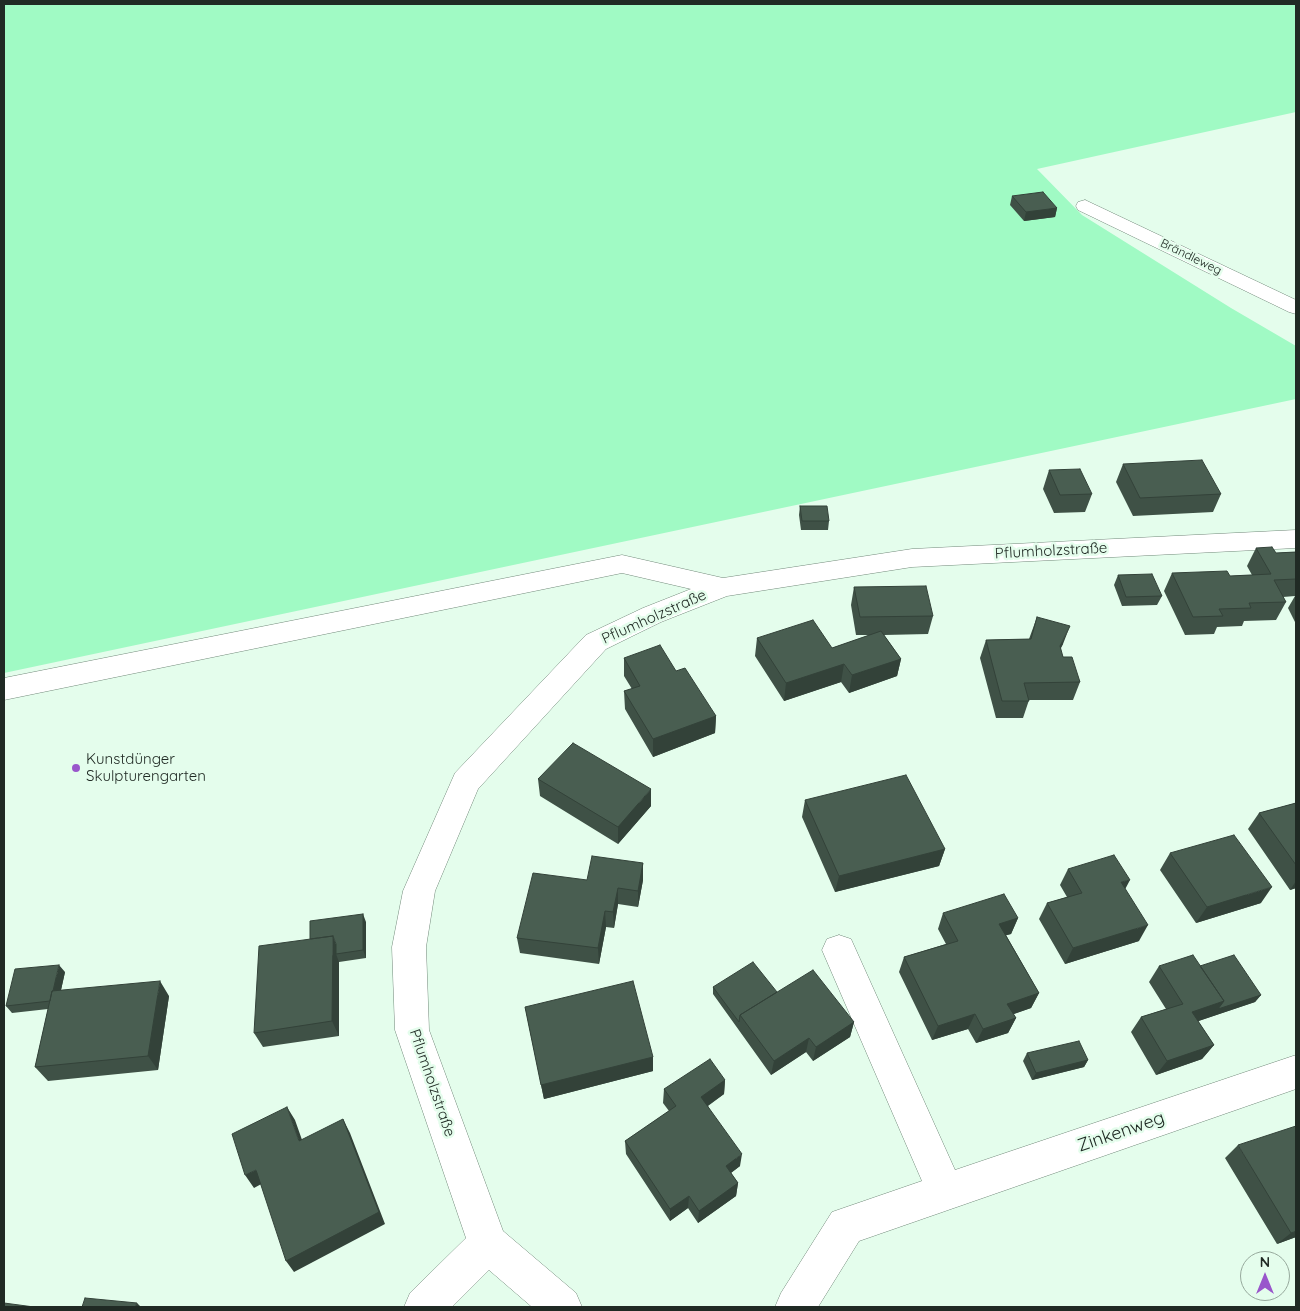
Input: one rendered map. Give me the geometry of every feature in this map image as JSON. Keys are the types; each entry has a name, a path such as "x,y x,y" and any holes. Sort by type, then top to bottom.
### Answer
{"street":[{"name":"Brändleweg","path":"1085,206 1296,308"},
{"name":"Pflumholzstraße","path":"488,1244 412,1030 409,947 419,891 466,782 596,642 652,615 723,587 912,558 1296,539"},
{"path":"4,689 622,564 723,587"},
{"path":"839,950 946,1192"},
{"name":"Zinkenweg","path":"795,1307 846,1226 1296,1072"},
{"path":"424,1307 488,1244 562,1307"}],"green space":[{"path":"4,4 1296,4 1296,112 1037,169 1082,215 1231,308 1296,346 1296,399 4,673"}],"building":[{"path":"1043,192 1057,208 1026,212 1012,196"},
{"path":"1202,460 1221,494 1140,498 1123,464"},
{"path":"1080,469 1092,494 1060,495 1049,470"},
{"path":"800,506 827,506 829,521 802,521"},
{"path":"1272,547 1276,553 1296,552 1296,579 1274,580 1286,602 1249,603 1251,608 1219,609 1223,616 1193,617 1172,573 1227,571 1230,576 1271,574 1256,548"},
{"path":"1152,574 1162,596 1126,597 1118,575"},
{"path":"926,586 933,616 860,617 854,587"},
{"path":"1037,617 1070,626 1060,646 1063,657 1072,657 1080,682 1024,683 1029,701 1002,701 986,640 1031,639"},
{"path":"813,620 832,648 881,631 901,659 852,675 844,664 786,683 757,638"},
{"path":"660,645 676,671 685,668 716,716 653,739 624,691 640,686 624,658"},
{"path":"573,743 651,789 618,827 538,779"},
{"path":"906,775 945,849 839,876 805,800"},
{"path":"1296,803 1296,865 1259,813"},
{"path":"1234,835 1272,887 1207,907 1170,853"},
{"path":"1114,855 1130,880 1121,882 1148,925 1073,948 1047,903 1082,893 1068,869"},
{"path":"592,856 643,863 638,891 618,888 613,912 605,911 598,948 517,938 533,873 587,880"},
{"path":"1004,894 1018,918 999,924 1039,993 1007,1004 1016,1018 983,1029 975,1014 938,1026 904,957 958,941 943,913"},
{"path":"363,914 363,950 336,954 336,944 333,936 310,939 310,921"},
{"path":"333,936 332,1021 254,1033 259,946"},
{"path":"1193,955 1224,1001 1192,1012 1214,1045 1167,1061 1141,1017 1183,1004 1159,966"},
{"path":"1234,955 1261,995 1218,1009 1224,1001 1200,966"},
{"path":"753,962 777,992 740,1015 739,1022 713,987"},
{"path":"59,965 50,1001 6,1006 15,969"},
{"path":"813,970 854,1022 816,1047 809,1038 774,1061 740,1015"},
{"path":"160,981 148,1056 35,1067 52,991"},
{"path":"633,981 653,1057 541,1085 525,1007"},
{"path":"1079,1041 1088,1060 1036,1073 1027,1053"},
{"path":"710,1059 725,1080 701,1097 742,1154 726,1166 738,1183 699,1211 689,1196 670,1209 625,1141 676,1106 664,1089"},
{"path":"287,1107 299,1141 343,1119 379,1212 286,1261 256,1170 245,1175 232,1134"},
{"path":"1296,1126 1296,1231 1291,1233 1238,1145"},
{"path":"85,1298 137,1303 135,1307 82,1307"},
{"path":"4,1303 34,1307 4,1307"}],"place":[{"name":"Kunstdünger Skulpturengarten","path":"76,768"}]}
